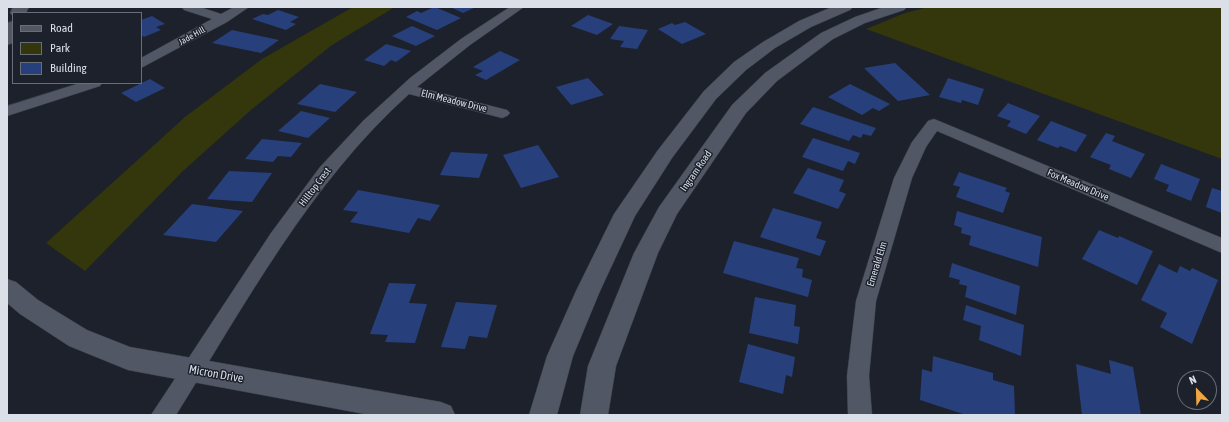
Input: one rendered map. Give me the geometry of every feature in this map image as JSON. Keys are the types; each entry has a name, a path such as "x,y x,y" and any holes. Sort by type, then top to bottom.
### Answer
{"street":[{"path":"188,7 223,18"},
{"name":"Jade Hill","path":"142,63 243,7"},
{"name":"Hilltop Crest","path":"163,415 284,229 326,171 371,123 407,89 471,38 518,7"},
{"path":"543,415 560,356 588,291 625,214 665,154 710,95 740,66 769,44 805,24 844,7"},
{"name":"Ingram Road","path":"594,415 602,366 646,253 667,212 739,109 771,77 797,56 827,36 860,20 898,7"},
{"path":"769,44 797,56"},
{"path":"7,111 93,84"},
{"name":"Elm Meadow Drive","path":"407,89 502,113"},
{"name":"Fox Meadow Drive","path":"934,124 1222,246"},
{"name":"Emerald Elm","path":"860,415 858,376 866,301 903,178 918,146 934,124"},
{"name":"Micron Drive","path":"7,289 29,306 78,338 121,355 192,370 441,415"}],"green space":[{"path":"353,7 395,7 332,45 251,110 183,171 85,271 46,243 185,117 262,59"},
{"path":"928,7 1222,7 1222,159 866,29 905,13"}],"building":[{"path":"434,7 461,18 437,30 406,17 417,11 421,13"},
{"path":"450,7 476,7 463,13"},
{"path":"278,10 299,17 290,22 296,24 286,30 252,19 263,14 268,15"},
{"path":"588,15 613,24 597,35 571,26"},
{"path":"152,16 165,24 156,27 161,30 144,37 142,36 142,20"},
{"path":"685,22 706,34 682,44 658,29 672,23 675,25"},
{"path":"412,26 435,36 416,46 392,36"},
{"path":"619,26 648,30 637,49 620,47 624,41 610,39"},
{"path":"232,30 279,40 261,53 212,43"},
{"path":"386,44 411,51 396,62 391,60 384,66 364,60"},
{"path":"500,51 520,60 486,80 475,75 483,71 473,67"},
{"path":"895,63 930,95 898,101 864,68"},
{"path":"588,78 604,95 571,105 556,87"},
{"path":"948,78 984,89 978,105 962,100 961,103 939,97"},
{"path":"150,79 165,88 136,102 121,93"},
{"path":"320,84 357,92 335,112 297,104"},
{"path":"850,84 890,104 879,111 873,108 862,115 828,97"},
{"path":"1008,103 1040,116 1026,134 1007,126 1011,121 997,116"},
{"path":"813,107 876,128 871,136 863,134 861,138 853,135 849,141 800,124"},
{"path":"301,111 330,118 308,138 278,131"},
{"path":"1051,121 1087,135 1076,152 1060,146 1058,148 1037,140"},
{"path":"1106,133 1115,136 1112,141 1145,154 1131,178 1109,169 1111,165 1090,157"},
{"path":"813,138 860,153 855,164 848,161 843,171 802,157"},
{"path":"262,139 302,143 291,157 278,156 273,162 245,159"},
{"path":"538,145 559,177 521,188 503,155"},
{"path":"451,152 488,154 479,178 440,175"},
{"path":"1161,164 1200,179 1191,201 1166,191 1169,185 1154,179"},
{"path":"808,168 844,180 839,191 846,194 838,209 793,193"},
{"path":"229,171 272,173 252,202 207,199"},
{"path":"959,172 1007,188 1005,191 1010,193 1003,213 956,197 960,187 953,185"},
{"path":"1212,188 1222,191 1222,213 1206,207"},
{"path":"358,190 440,205 430,221 418,218 409,233 350,222 358,212 343,210"},
{"path":"192,204 243,211 216,242 163,235"},
{"path":"773,208 822,222 816,238 826,241 820,256 760,237"},
{"path":"957,211 1042,237 1038,267 969,245 971,236 961,233 962,228 954,225"},
{"path":"1099,230 1118,238 1119,236 1153,251 1137,285 1082,259"},
{"path":"734,241 799,258 796,268 803,269 802,277 812,280 808,297 723,273"},
{"path":"952,263 1020,286 1016,315 965,297 967,286 959,284 960,280 949,277"},
{"path":"1159,264 1177,273 1180,266 1190,271 1192,268 1218,280 1192,344 1160,327 1167,313 1141,300"},
{"path":"389,283 416,284 409,303 427,304 415,343 385,342 388,335 370,334"},
{"path":"755,297 796,305 794,326 800,327 798,344 749,333"},
{"path":"456,302 497,305 487,338 469,336 465,349 441,347"},
{"path":"966,305 1024,325 1021,356 979,340 981,326 963,320"},
{"path":"748,344 795,357 792,377 786,375 783,394 739,382"},
{"path":"933,356 993,373 993,380 1014,386 1015,415 966,415 920,400 922,369 932,372"},
{"path":"1109,360 1133,367 1141,415 1082,415 1076,364 1111,374"}]}
